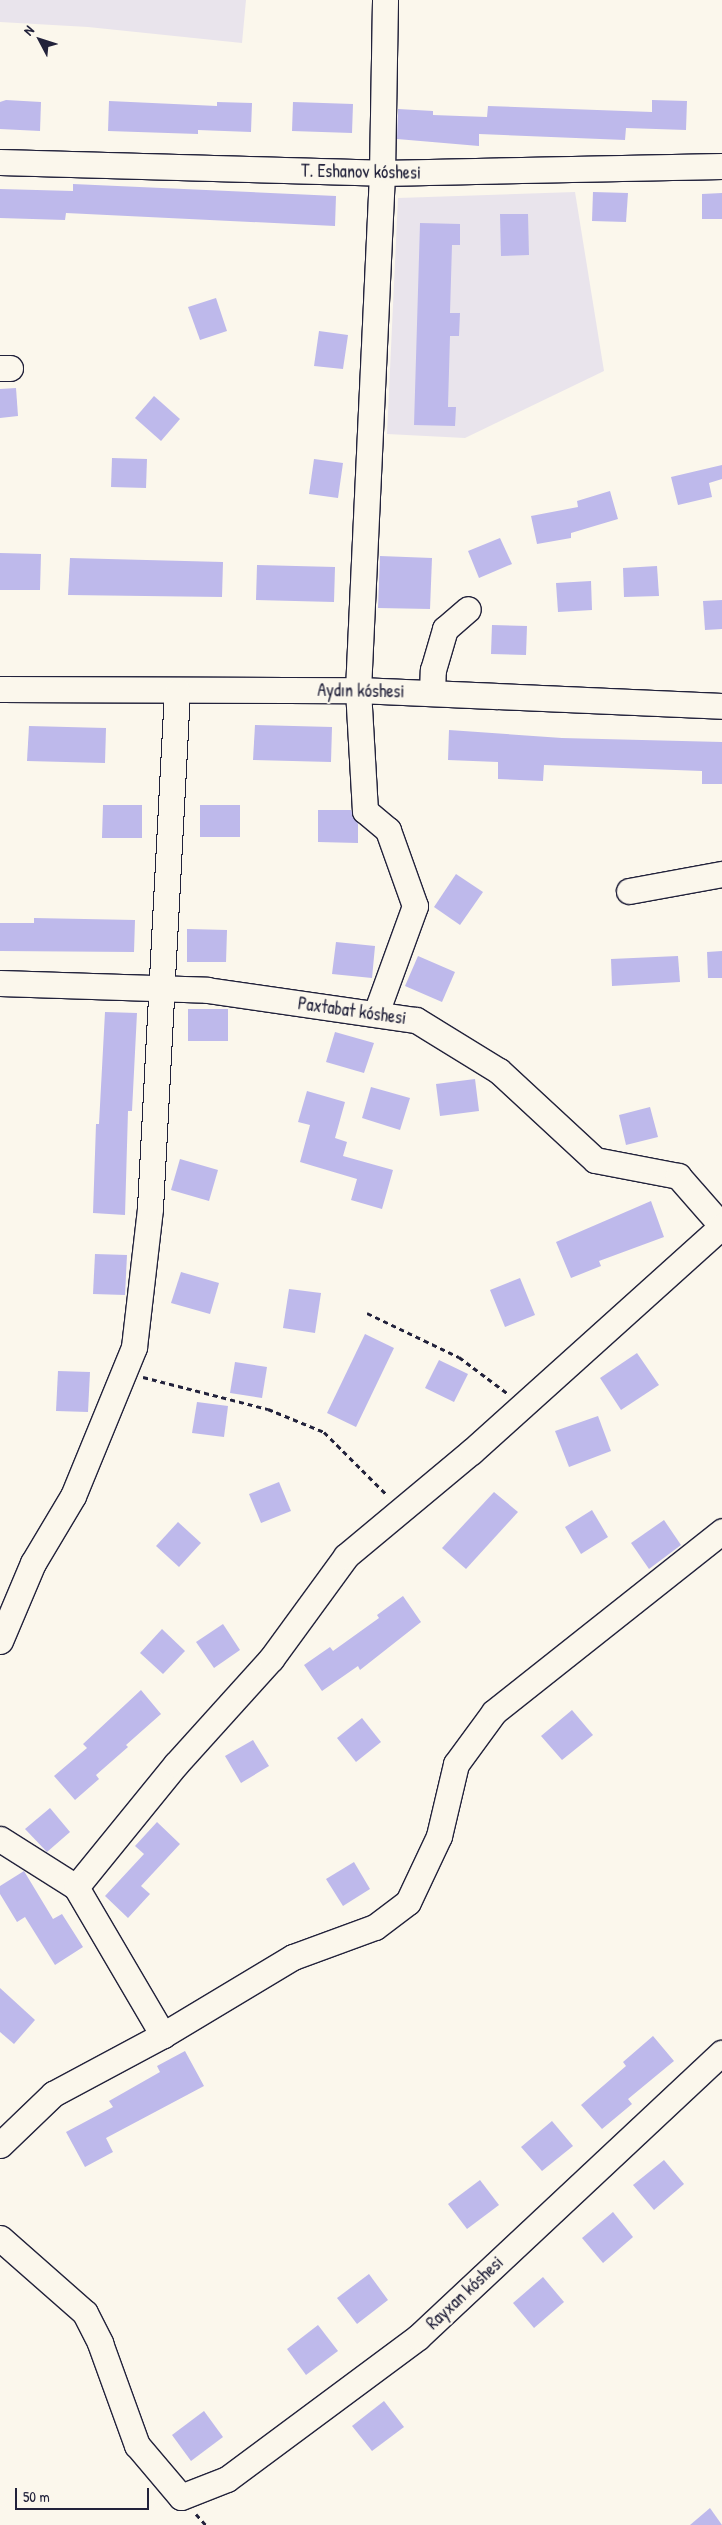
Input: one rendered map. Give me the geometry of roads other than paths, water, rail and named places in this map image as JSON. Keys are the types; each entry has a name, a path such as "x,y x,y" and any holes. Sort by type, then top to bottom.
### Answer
{"street":[{"path":"376,1013 415,906 388,830 365,811 358,690 382,173 385,0"},
{"name":"T. Eshanov kóshesi","path":"0,162 382,173 722,166"},
{"path":"432,693 433,670 445,629 468,608"},
{"name":"Aydın kóshesi","path":"0,689 177,691 358,690 722,706"},
{"path":"0,1641 33,1563 73,1496 134,1347 150,1208 177,691"},
{"path":"629,891 722,874"},
{"name":"Paxtabat kóshesi","path":"0,983 161,986 376,1013 416,1020 499,1071 595,1160 678,1176 722,1226"},
{"path":"76,1887 176,1764 271,1659 346,1556 524,1405 722,1226"},
{"path":"0,2145 53,2094 163,2035 294,1957 375,1927 408,1902 439,1836 456,1764 494,1712 722,1531"},
{"path":"0,1840 76,1887 163,2035"},
{"name":"Rayxan kóshesi","path":"0,2238 85,2313 100,2343 137,2445 181,2497 227,2479 418,2337 722,2053"}]}
